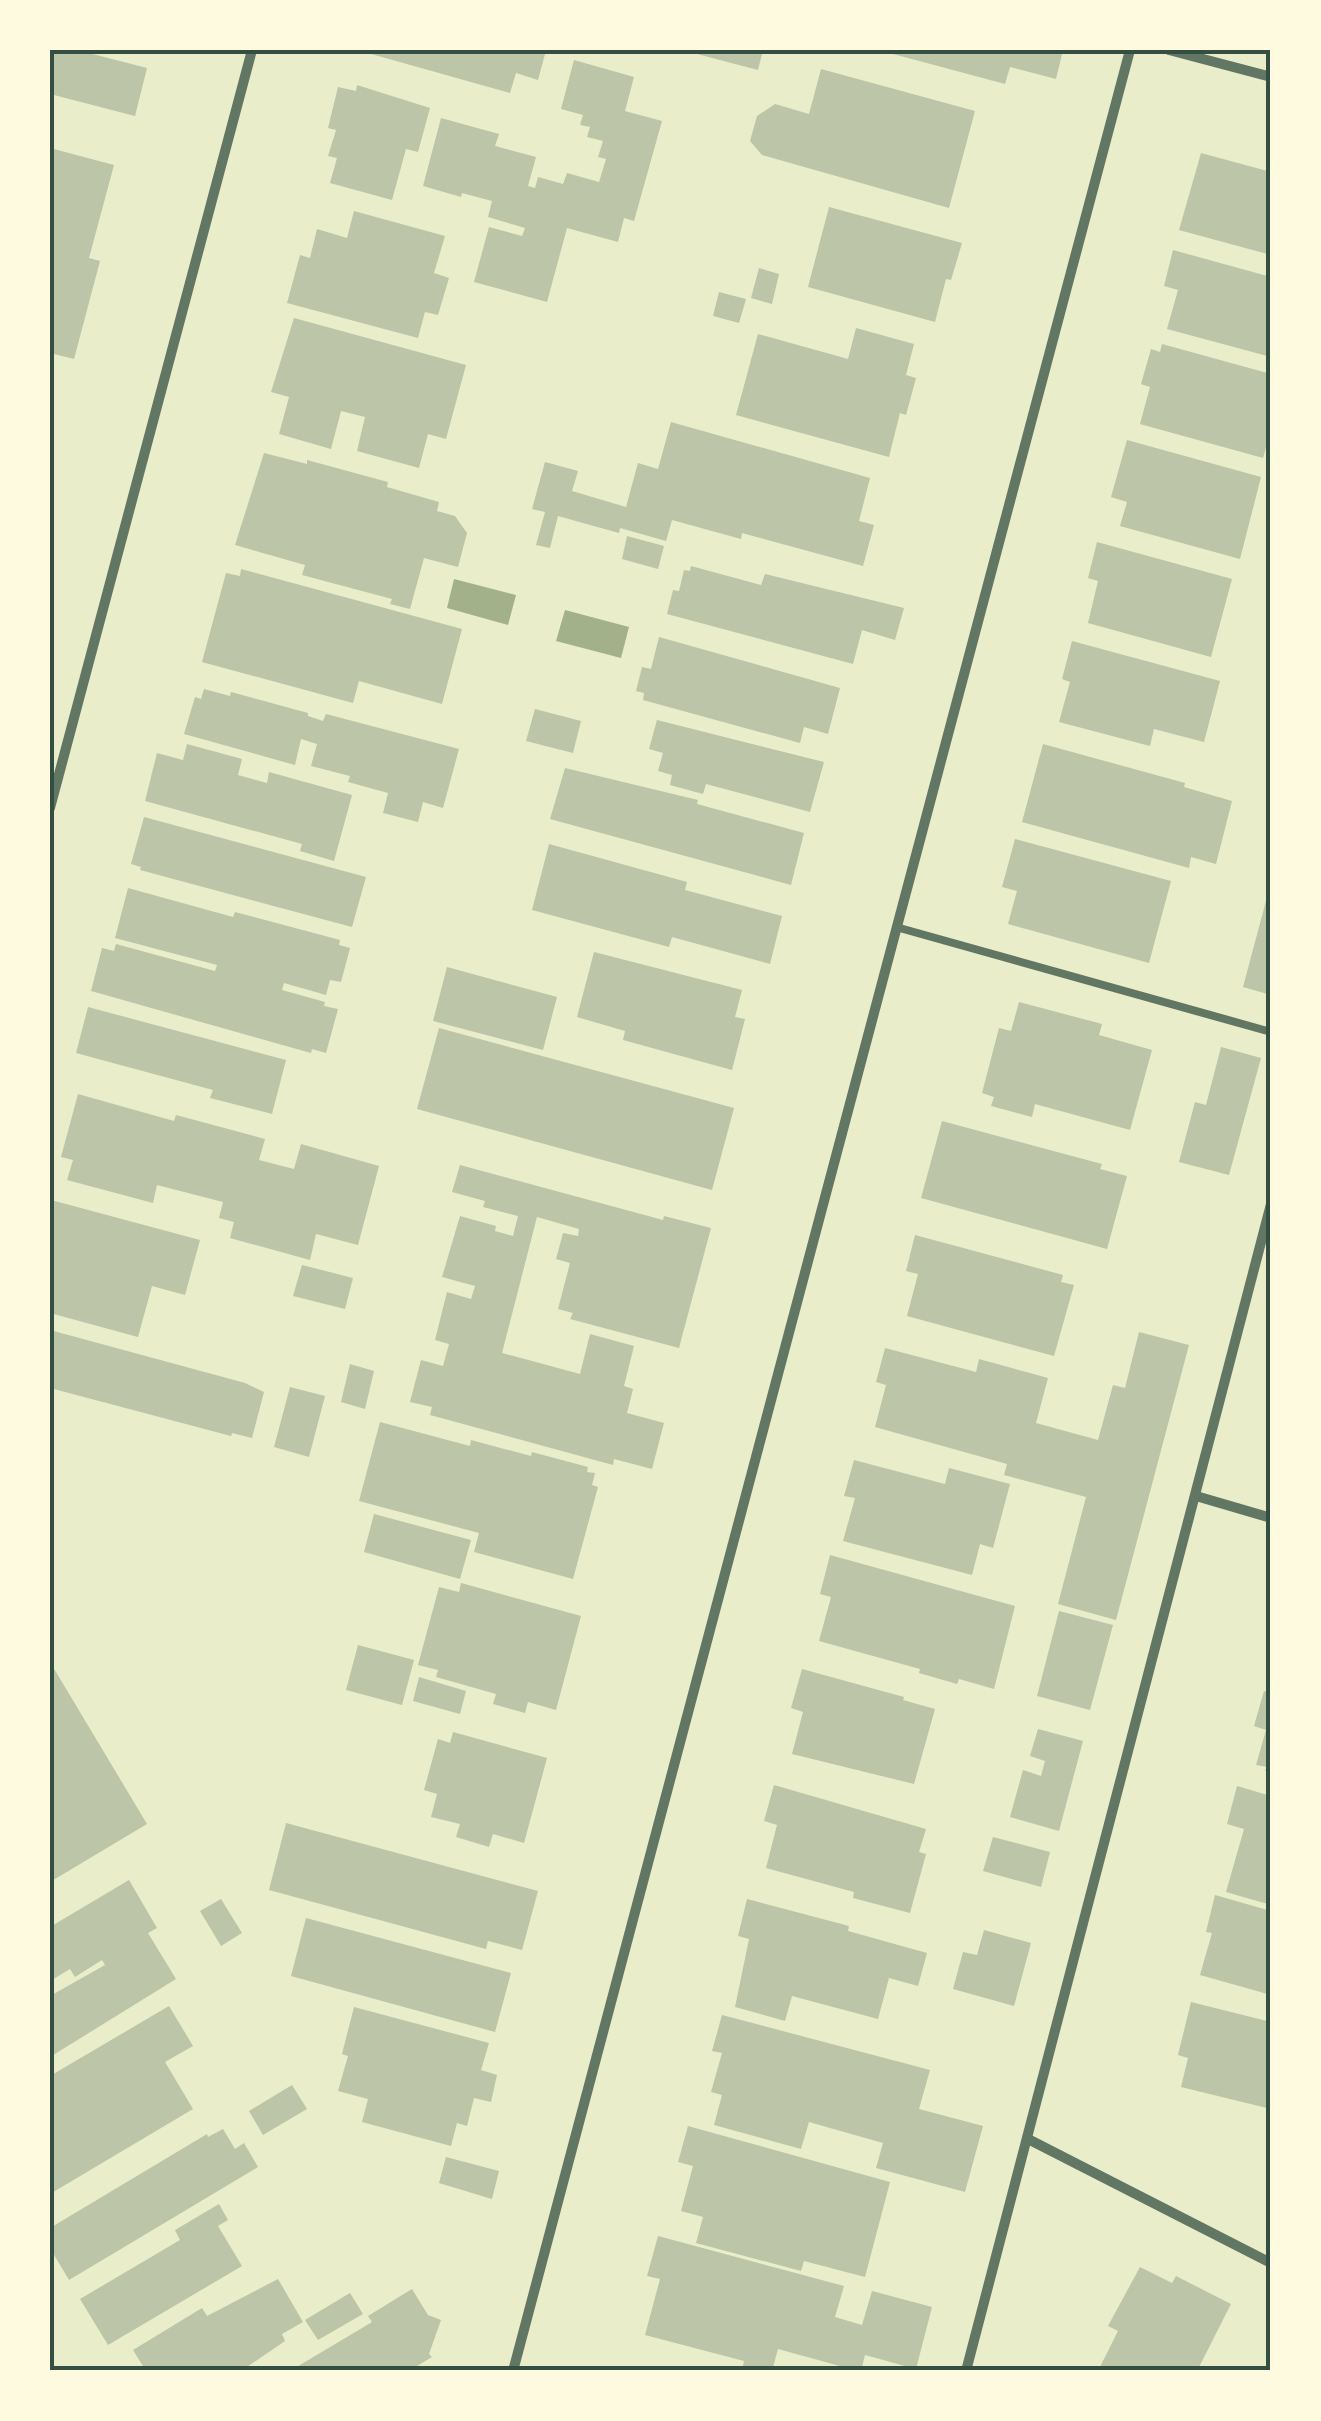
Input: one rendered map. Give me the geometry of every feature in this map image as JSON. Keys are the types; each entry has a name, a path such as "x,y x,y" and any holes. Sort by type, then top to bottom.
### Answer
{"street":[{"path":"50,808 252,50"},
{"path":"513,2371 1130,50"},
{"path":"1170,50 1271,77"},
{"path":"966,2371 1271,1204"},
{"path":"1196,1496 1271,1518"},
{"path":"1028,2139 1271,2262"}],"lane":[{"path":"896,927 1271,1032"}],"shaded area":[{"path":"454,579 516,595 508,625 447,608"},
{"path":"565,610 629,627 621,658 556,641"}],"building":[{"path":"50,50 77,50 147,68 135,116 50,94"},
{"path":"357,50 527,50 545,54 538,80 516,73 510,93"},
{"path":"698,50 763,50 758,70 697,54"},
{"path":"1063,50 1056,79 1010,67 1005,84 882,51"},
{"path":"574,60 634,77 625,111 662,121 634,221 624,218 618,242 567,228 547,302 474,282 489,227 522,236 525,228 488,217 492,201 423,186 441,118 499,134 495,146 536,157 528,186 535,188 538,177 563,184 567,173 599,182 606,159 598,157 603,141 587,137 590,127 580,125 583,115 561,109"},
{"path":"821,69 975,111 949,208 762,155 750,141 757,116 775,104 809,114"},
{"path":"357,85 430,108 418,152 406,149 392,200 330,183 337,158 328,156 336,130 328,128 338,87 356,91"},
{"path":"50,148 114,165 89,258 100,261 74,359 50,353"},
{"path":"1201,153 1271,172 1271,255 1179,230"},
{"path":"829,207 962,243 951,280 946,279 935,322 808,287"},
{"path":"354,211 445,236 434,273 449,278 438,315 425,312 418,338 287,303 300,255 310,258 317,229 347,238"},
{"path":"1173,250 1271,277 1271,357 1167,329 1178,290 1164,286"},
{"path":"759,268 779,274 772,304 751,298"},
{"path":"719,292 746,299 739,323 713,316"},
{"path":"294,318 466,365 446,439 428,434 419,468 357,451 365,417 341,411 331,449 279,434 289,397 271,392"},
{"path":"856,328 914,344 906,375 916,378 906,415 900,413 889,457 736,415 758,334 848,359"},
{"path":"1162,344 1271,374 1271,430 1263,458 1140,424 1150,387 1141,384 1151,349 1160,352"},
{"path":"671,422 870,478 859,521 874,525 863,566 742,533 741,539 672,520 666,541 558,516 550,548 536,545 545,512 532,509 545,462 578,471 572,491 626,507 638,463 658,469"},
{"path":"1127,440 1261,477 1240,559 1120,526 1127,502 1111,497"},
{"path":"264,453 388,482 387,487 439,502 437,511 455,516 467,533 458,567 424,558 410,609 390,604 392,599 302,575 305,565 235,545"},
{"path":"627,536 664,546 658,569 622,559"},
{"path":"1097,542 1232,579 1211,657 1088,623 1098,581 1088,578"},
{"path":"691,566 761,585 765,574 904,608 895,640 862,630 853,664 667,614 673,590 679,591 684,570 690,571"},
{"path":"241,569 462,629 442,704 359,681 353,703 202,662 226,573 240,576"},
{"path":"659,637 840,688 828,734 804,727 800,743 643,700 644,693 636,691 642,667 651,669"},
{"path":"1072,641 1220,681 1204,742 1154,729 1150,746 1059,722 1070,682 1062,679"},
{"path":"204,689 230,696 231,692 308,713 323,721 326,714 459,749 443,808 423,802 418,822 383,813 388,793 348,782 350,776 311,766 317,744 301,739 295,765 184,734 195,697 201,699"},
{"path":"535,709 581,721 573,753 526,741"},
{"path":"657,720 824,762 810,812 706,784 703,794 670,785 672,775 658,771 663,753 649,749"},
{"path":"187,744 242,759 238,775 267,783 269,772 352,795 334,861 300,851 302,844 145,801 157,753 183,760"},
{"path":"1043,744 1185,783 1184,787 1232,801 1216,864 1191,857 1189,868 1022,822"},
{"path":"565,768 698,800 697,804 804,833 791,885 550,819"},
{"path":"144,817 366,877 352,927 140,870 141,867 131,864"},
{"path":"1015,839 1171,881 1149,963 1008,924 1017,891 1002,887"},
{"path":"549,844 687,882 685,890 782,916 770,964 672,937 669,947 532,910"},
{"path":"128,888 233,917 235,912 340,940 339,945 350,948 341,982 330,980 326,995 284,983 282,990 338,1009 326,1053 312,1049 311,1053 91,991 102,948 114,951 116,944 215,971 217,965 115,938"},
{"path":"1267,897 1271,898 1271,995 1243,987"},
{"path":"594,952 742,990 735,1017 745,1019 732,1070 623,1040 625,1031 577,1017"},
{"path":"447,967 557,997 543,1050 433,1021"},
{"path":"1019,1002 1102,1024 1099,1035 1152,1050 1130,1130 1035,1104 1032,1117 991,1106 994,1097 982,1093 999,1028 1011,1031"},
{"path":"88,1007 286,1060 272,1114 210,1098 213,1090 76,1053"},
{"path":"439,1028 734,1108 712,1190 417,1109"},
{"path":"1221,1047 1261,1058 1229,1175 1179,1162 1195,1102 1206,1105"},
{"path":"78,1094 174,1121 176,1115 265,1139 259,1160 294,1169 301,1144 379,1166 358,1245 316,1234 310,1260 230,1238 234,1222 219,1218 223,1202 157,1185 153,1203 67,1180 73,1160 61,1157"},
{"path":"942,1121 1102,1164 1100,1169 1127,1176 1107,1249 921,1198"},
{"path":"460,1165 663,1220 664,1216 711,1228 679,1348 570,1319 573,1313 558,1309 570,1263 556,1259 563,1233 578,1236 579,1229 537,1217 502,1353 580,1374 590,1334 634,1346 624,1386 633,1389 627,1413 664,1423 652,1469 614,1459 613,1465 430,1415 432,1407 410,1402 421,1360 443,1366 449,1344 435,1340 447,1292 471,1299 475,1286 442,1277 460,1216 496,1226 495,1231 513,1236 518,1216 483,1207 485,1201 452,1192"},
{"path":"51,1200 200,1240 185,1295 152,1286 138,1337 50,1313"},
{"path":"915,1235 1063,1275 1061,1282 1074,1285 1054,1356 907,1316 918,1274 906,1271"},
{"path":"302,1265 353,1278 345,1309 293,1296"},
{"path":"50,1330 245,1383 264,1392 252,1438 232,1433 231,1436 50,1388"},
{"path":"1139,1332 1189,1345 1116,1620 1058,1604 1086,1497 1004,1475 1007,1464 875,1427 886,1385 876,1382 885,1348 976,1372 979,1359 1048,1378 1036,1423 1098,1440 1113,1385 1125,1388"},
{"path":"350,1364 374,1371 365,1409 341,1402"},
{"path":"290,1387 325,1396 309,1457 274,1447"},
{"path":"380,1422 470,1446 471,1440 588,1467 587,1472 595,1473 592,1485 598,1487 573,1579 474,1552 479,1533 359,1501"},
{"path":"854,1460 945,1484 949,1468 1010,1484 993,1548 980,1544 972,1575 843,1541 855,1498 844,1496"},
{"path":"374,1514 471,1540 460,1579 364,1552"},
{"path":"830,1555 1015,1606 994,1689 959,1679 957,1684 919,1673 920,1669 819,1641 831,1597 820,1594"},
{"path":"461,1583 581,1616 556,1710 528,1702 525,1713 493,1704 496,1694 436,1677 438,1670 418,1665 439,1587 459,1592"},
{"path":"1059,1611 1113,1625 1090,1710 1037,1696"},
{"path":"358,1645 414,1660 402,1705 346,1690"},
{"path":"50,1662 147,1824 50,1882"},
{"path":"802,1669 935,1709 914,1784 792,1754 803,1712 791,1708"},
{"path":"419,1677 466,1691 460,1714 413,1701"},
{"path":"1264,1691 1271,1693 1271,1773 1265,1771 1267,1767 1256,1765 1266,1730 1254,1726"},
{"path":"1038,1729 1083,1741 1059,1831 1010,1817 1023,1770 1041,1776 1045,1761 1030,1756"},
{"path":"453,1732 547,1758 524,1843 493,1834 489,1847 456,1837 460,1824 431,1817 437,1794 424,1790 438,1739 450,1743"},
{"path":"774,1785 926,1829 919,1852 926,1854 910,1913 853,1898 854,1892 766,1868 777,1825 764,1821"},
{"path":"1237,1786 1271,1796 1271,1905 1226,1892 1244,1829 1227,1824"},
{"path":"286,1823 538,1891 522,1950 488,1941 486,1949 269,1890"},
{"path":"993,1837 1050,1852 1041,1887 983,1871"},
{"path":"129,1880 157,1928 148,1933 176,1979 50,2057 50,1996 105,1965 102,1960 75,1977 70,1969 50,1981 50,1927"},
{"path":"1215,1895 1271,1911 1271,1995 1200,1975 1212,1933 1206,1932"},
{"path":"221,1899 242,1933 221,1946 200,1911"},
{"path":"747,1899 849,1926 848,1931 927,1953 918,1986 889,1978 878,2019 792,1996 785,2021 735,2007 749,1939 738,1936"},
{"path":"306,1918 511,1973 495,2032 291,1976"},
{"path":"984,1930 1031,1943 1014,2006 953,1989 963,1952 977,1955"},
{"path":"1191,2002 1271,2022 1271,2109 1181,2087 1188,2058 1178,2055"},
{"path":"169,2006 193,2046 165,2062 193,2109 50,2194 50,2076"},
{"path":"354,2007 489,2043 481,2070 497,2075 491,2102 474,2098 467,2126 457,2123 451,2146 362,2122 368,2099 338,2091 348,2056 342,2054"},
{"path":"722,2015 930,2070 919,2109 983,2126 965,2192 876,2168 883,2143 809,2122 801,2149 714,2125 722,2095 711,2092 722,2053 712,2051"},
{"path":"292,2085 307,2109 263,2135 249,2111"},
{"path":"688,2126 890,2182 865,2277 804,2261 801,2271 696,2243 703,2217 681,2211 693,2166 678,2162"},
{"path":"223,2129 235,2149 244,2143 258,2167 69,2280 50,2248 50,2228 207,2134 208,2137"},
{"path":"446,2157 499,2171 492,2199 439,2183"},
{"path":"219,2204 228,2220 218,2226 242,2266 108,2345 80,2299 180,2240 175,2230"},
{"path":"658,2236 844,2286 835,2317 862,2325 872,2291 932,2307 916,2369 865,2355 858,2371 778,2349 772,2371 742,2371 744,2361 645,2335 660,2279 647,2276"},
{"path":"1140,2267 1172,2283 1176,2276 1231,2304 1197,2371 1098,2371 1118,2331 1108,2326"},
{"path":"278,2279 303,2322 282,2334 285,2341 241,2371 146,2371 133,2350 202,2308 207,2316"},
{"path":"412,2289 428,2315 441,2320 429,2354 432,2357 409,2371 290,2371 372,2322 368,2316"},
{"path":"350,2293 363,2314 318,2340 305,2320"}]}
